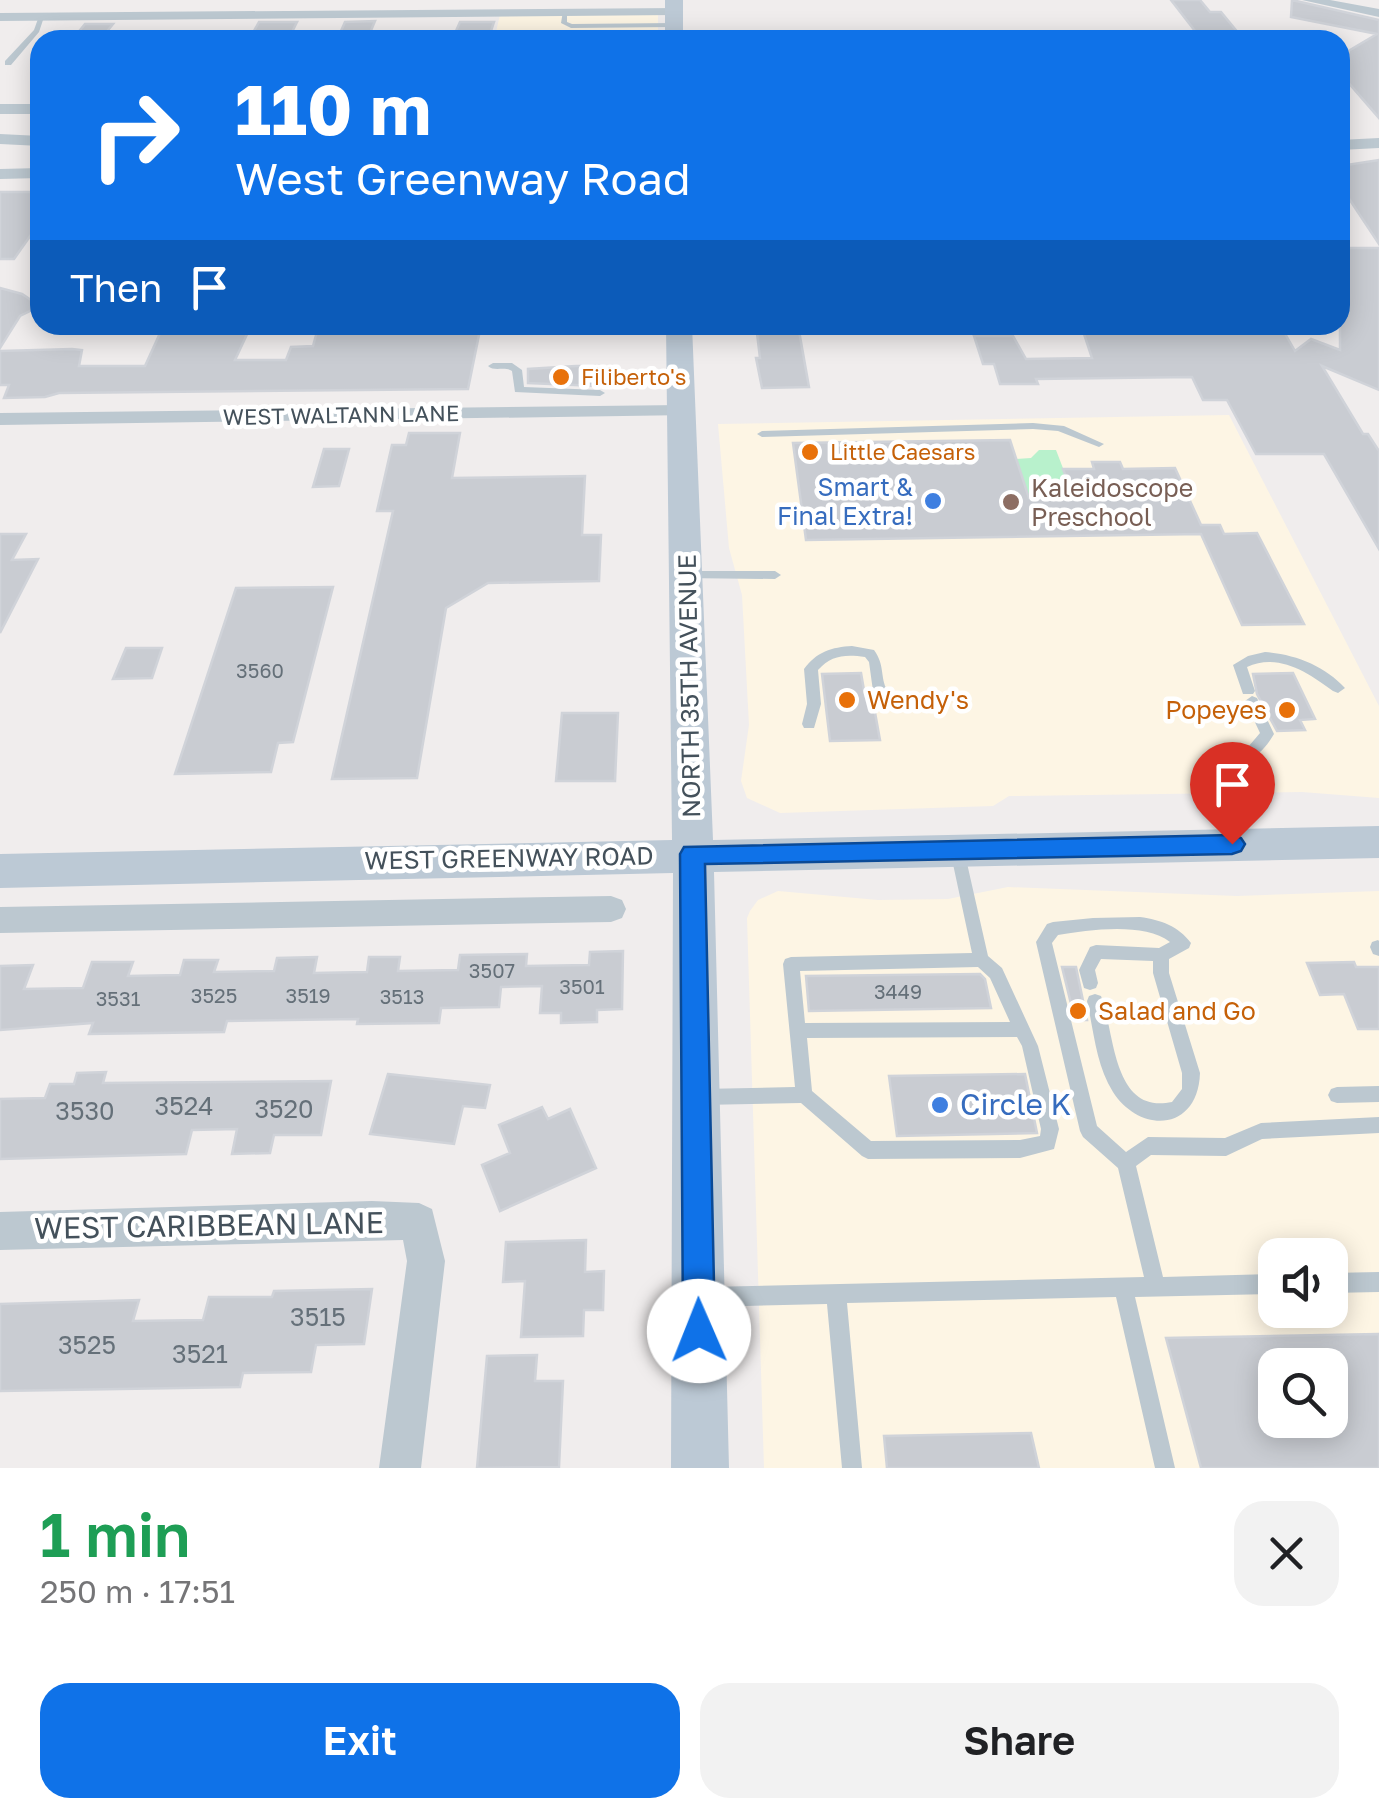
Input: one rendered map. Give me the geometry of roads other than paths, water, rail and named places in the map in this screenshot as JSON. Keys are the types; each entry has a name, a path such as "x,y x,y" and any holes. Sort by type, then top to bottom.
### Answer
{"main road":[{"name":"NORTH 35TH AVENUE","path":"679,335 693,854 700,1468"},
{"name":"WEST GREENWAY ROAD","path":"0,871 1379,842"}],"street":[{"path":"147,16 158,0"},
{"path":"1309,0 1379,13"},
{"path":"0,17 410,7 565,12 674,23"},
{"path":"0,109 30,109"},
{"path":"0,140 30,146"},
{"path":"1350,145 1379,142"},
{"path":"7,174 30,148"},
{"name":"WEST WALTANN LANE","path":"0,419 682,411"},
{"path":"0,920 611,909"},
{"name":"WEST CARIBBEAN LANE","path":"0,1231 372,1220 419,1222 426,1261 400,1468"}],"lane":[{"path":"37,30 41,17"},
{"path":"8,63 30,39"},
{"path":"494,366 512,366 517,370 519,390 600,393"},
{"path":"762,434 1033,426 1060,428 1099,444"},
{"path":"686,575 776,574"},
{"path":"809,724 814,704 810,668 821,656 835,652 869,654 875,660 880,692 898,708"},
{"path":"1250,753 1268,734 1240,665 1249,660 1290,659 1314,669 1338,688"},
{"path":"696,1097 804,1095 868,1150 1020,1149 1048,1143 1050,1129 1030,1046 996,973 981,960 957,849"},
{"path":"1156,1286 1126,1162 1089,1131 1044,942 1054,930 1067,926 1145,924 1164,929 1184,944 1161,955 1096,952 1086,970 1122,1092 1135,1103 1164,1112 1188,1103 1193,1090 1161,973 1161,955"},
{"path":"804,1095 791,964 981,960"},
{"path":"797,1031 1019,1028"},
{"path":"1337,1095 1379,1094"},
{"path":"1126,1162 1148,1146 1226,1147 1260,1131 1379,1125"},
{"path":"1348,1283 1379,1282"},
{"path":"699,1297 1258,1284"},
{"path":"1123,1287 1164,1468"},
{"path":"836,1294 852,1468"}],"place":[{"name":"Filiberto's","path":"561,377"},
{"name":"Little Caesars","path":"810,452"},
{"name":"Smart & Final Extra!","path":"933,501"},
{"name":"Kaleidoscope Preschool","path":"1011,502"},
{"name":"Wendy's","path":"847,700"},
{"name":"Popeyes","path":"1287,710"},
{"name":"Salad and Go","path":"1078,1011"},
{"name":"Circle K","path":"940,1105"}]}
